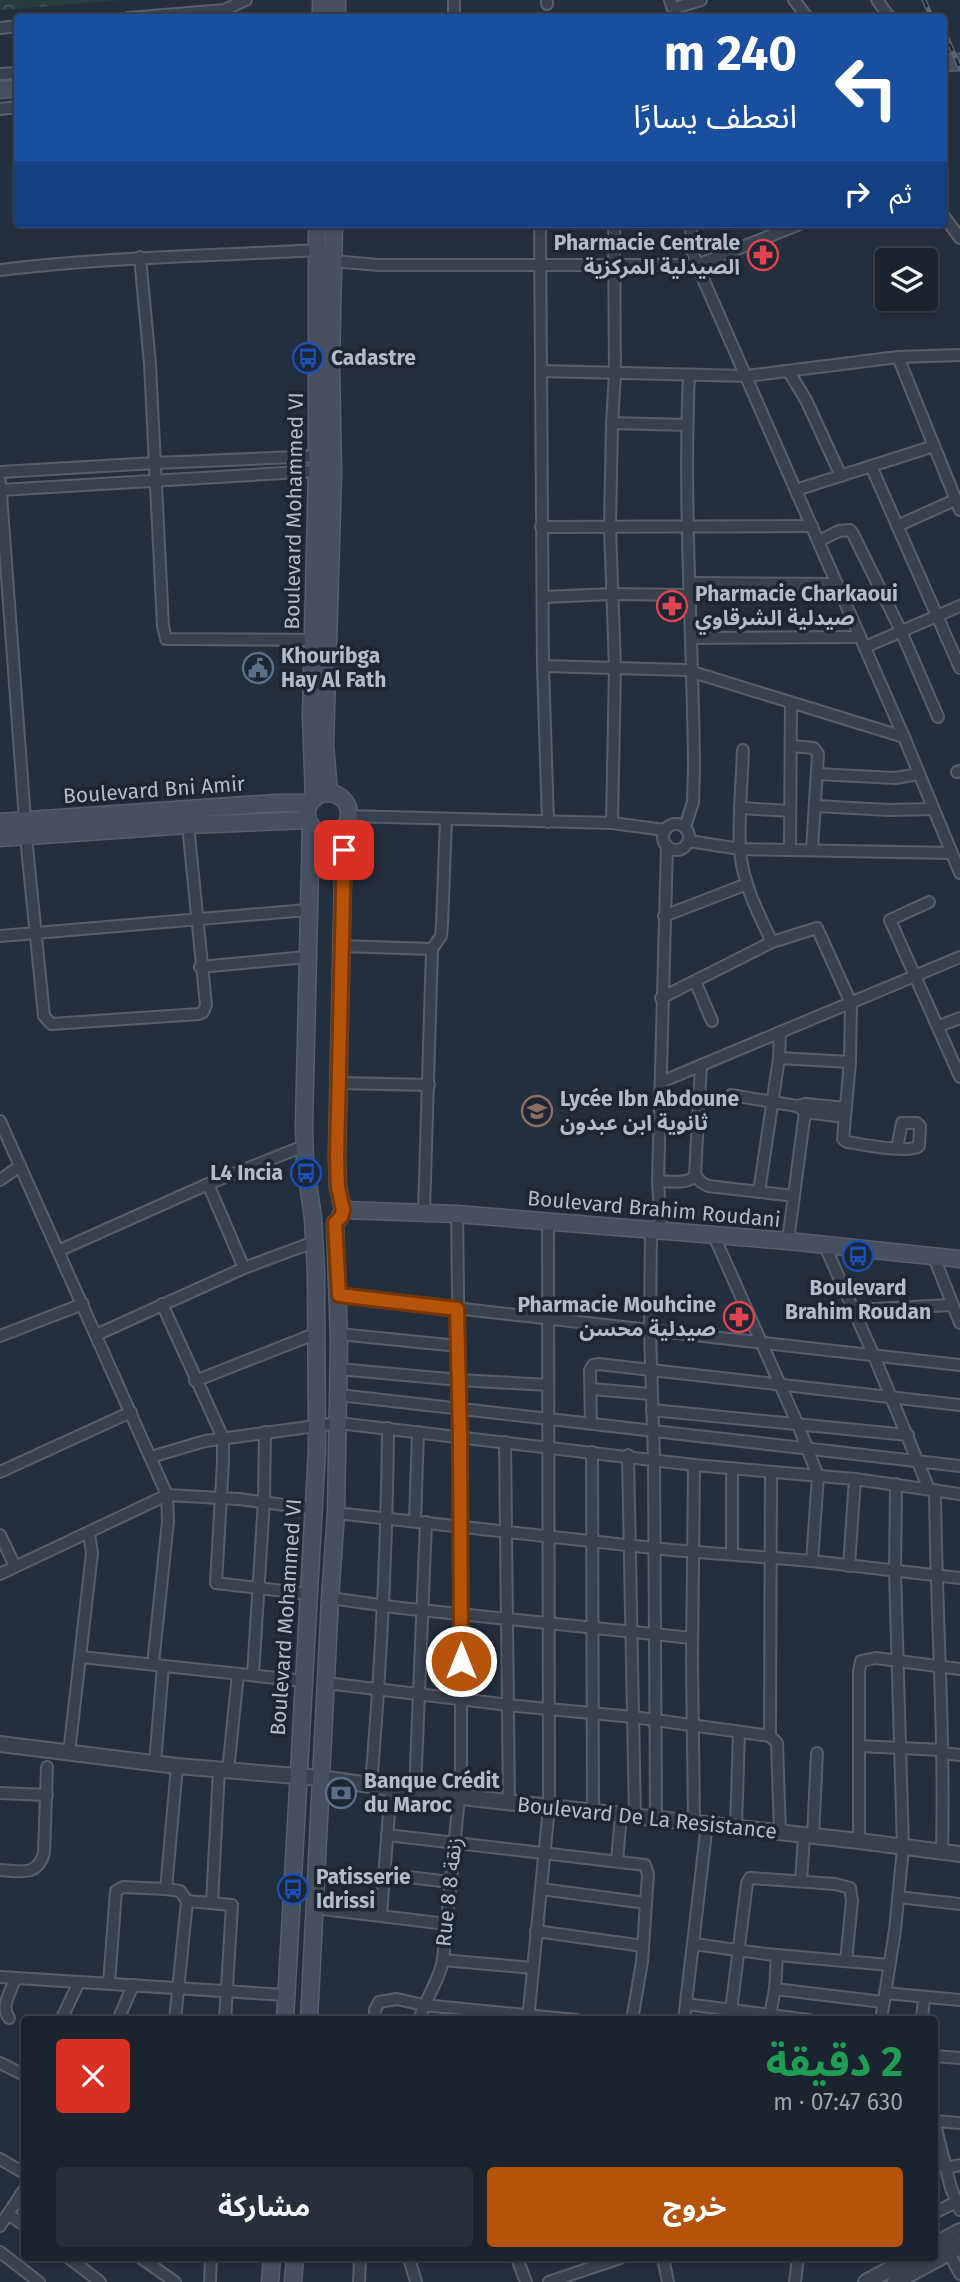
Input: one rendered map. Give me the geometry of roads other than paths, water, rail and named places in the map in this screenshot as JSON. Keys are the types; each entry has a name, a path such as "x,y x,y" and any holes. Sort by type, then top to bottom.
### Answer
{"main road":[{"name":"Boulevard Mohammed VI","path":"285,2016 297,1776 315,1509 317,1424 314,1242 304,1146 307,910 314,808 311,715 317,463 317,228"},
{"name":"Boulevard Mohammed VI","path":"314,808 325,745 333,473 331,364 334,228"},
{"path":"344,800 348,807 347,821 330,834 319,832 314,808 344,800"},
{"name":"Boulevard Bni Amir","path":"0,822 276,803 314,808"},
{"name":"Boulevard Bni Amir","path":"0,838 188,825 314,808"},
{"name":"Boulevard Mohammed VI","path":"309,2016 336,1513 340,1211 337,1157 341,946 347,821"},
{"path":"321,1194 331,1194 340,1211 326,1225 312,1211 321,1194"},
{"name":"Boulevard Brahim Roudani","path":"340,1211 457,1214 824,1244 960,1259"},
{"path":"270,2282 272,2261"},
{"path":"293,2282 295,2261"}],"street":[{"path":"176,14 224,10 246,0"},
{"path":"670,0 675,8 701,0"},
{"path":"794,0 805,14"},
{"path":"947,220 960,237"},
{"path":"540,228 541,527 548,822"},
{"path":"612,823 615,668 610,527 615,374 614,228"},
{"path":"691,228 692,250 697,265 959,868"},
{"path":"333,261 378,265 697,265 790,228"},
{"path":"0,270 60,262 317,250"},
{"path":"140,257 156,479 163,626 166,639 313,640"},
{"path":"541,371 747,376 898,357 960,355"},
{"path":"897,526 958,505 898,357"},
{"path":"789,372 806,400 841,476"},
{"path":"685,827 693,802 687,425 689,375"},
{"path":"612,423 687,425"},
{"path":"796,490 934,446"},
{"path":"0,472 155,463 317,463"},
{"path":"0,490 156,479 317,463"},
{"path":"870,466 960,668"},
{"path":"88,468 89,483"},
{"path":"0,481 25,820"},
{"path":"541,527 812,526"},
{"path":"819,541 839,531 849,530 853,534 901,631 938,717"},
{"path":"544,597 836,584"},
{"path":"691,638 862,642 901,631 960,607"},
{"path":"543,666 677,669 693,672 904,737"},
{"path":"790,849 791,704"},
{"path":"791,746 814,748 816,751 816,806 812,849"},
{"path":"743,750 740,849 747,884 772,942"},
{"path":"817,774 895,778 919,774"},
{"path":"816,806 889,810 933,809"},
{"path":"741,808 790,811"},
{"path":"424,1212 432,949 441,936 446,820"},
{"path":"347,821 612,823 665,830 675,824 685,827 689,841"},
{"path":"26,837 44,1016 51,1024 199,1014 204,1012 206,1005 200,967 188,825"},
{"path":"656,1819 654,1460 650,1330 661,1082 661,998 667,846 664,841 665,830"},
{"path":"689,841 740,849 951,853"},
{"path":"667,846 680,850 689,841"},
{"path":"664,916 747,884"},
{"path":"929,902 890,920 960,1077"},
{"path":"0,936 307,910"},
{"path":"661,998 772,942 817,928 851,1003 844,1141 897,1148"},
{"path":"341,946 432,949"},
{"path":"200,967 306,957"},
{"path":"661,1082 960,957"},
{"path":"695,981 712,1021"},
{"path":"939,1026 960,1018"},
{"path":"759,1192 779,1058 780,1032"},
{"path":"779,1058 850,1062"},
{"path":"658,1181 688,1181 695,1175 701,1065"},
{"path":"340,1083 429,1085"},
{"path":"731,1095 845,1112"},
{"path":"788,1241 803,1107"},
{"path":"0,1121 167,1495 168,1521 158,1665 155,1763"},
{"path":"58,1251 208,1184 304,1146"},
{"path":"0,1180 20,1166"},
{"path":"695,1175 708,1186 794,1196"},
{"path":"208,1184 244,1268"},
{"name":"Rue 8 8 زنقة","path":"420,2016 443,1960 459,1796 461,1526 457,1214"},
{"path":"528,2016 550,1807 548,1222"},
{"path":"714,1236 799,1425 818,1476 812,1561"},
{"path":"96,1335 244,1268 314,1242"},
{"path":"824,1244 932,1490 942,1668 942,1852"},
{"path":"933,1255 960,1323"},
{"path":"339,1295 960,1365"},
{"path":"0,1336 83,1304"},
{"path":"162,1304 223,1438 216,1583 309,1594"},
{"path":"854,1310 951,1305"},
{"path":"195,1381 317,1333"},
{"path":"339,1334 458,1346"},
{"path":"591,1423 590,1370 595,1364 960,1405"},
{"path":"339,1369 548,1385"},
{"path":"591,1389 651,1394"},
{"path":"339,1395 960,1466"},
{"path":"652,1410 908,1435"},
{"path":"0,1472 131,1412"},
{"path":"151,1457 193,1443 338,1423 628,1455 694,1465 855,1479 960,1494"},
{"path":"372,1785 388,1518 388,1428"},
{"path":"253,1675 260,1588 265,1432"},
{"path":"415,1791 423,1609 418,1432"},
{"path":"505,1442 509,1802"},
{"path":"592,1451 593,1812"},
{"path":"617,1861 628,1816 633,1717 628,1455"},
{"path":"684,2016 694,1944 700,1824 692,1638 694,1465"},
{"path":"732,1468 732,1554"},
{"path":"770,1736 771,1472"},
{"path":"849,1566 855,1479"},
{"path":"882,2016 903,1848 898,1749 896,1484"},
{"path":"0,1574 167,1495 264,1501 315,1509"},
{"path":"336,1513 960,1578"},
{"path":"69,1753 92,1553 89,1534"},
{"path":"0,1535 15,1566"},
{"path":"330,1598 692,1638"},
{"path":"80,1657 304,1681"},
{"path":"859,1840 861,1661 871,1657 960,1670"},
{"path":"212,1903 224,1770 238,1674"},
{"path":"326,1683 549,1710 633,1717 770,1736 777,1743 779,1833"},
{"path":"736,1828 739,1732"},
{"name":"Boulevard De La Resistance","path":"0,1744 177,1766 320,1778 960,1854"},
{"path":"859,1746 960,1755"},
{"path":"802,1881 817,1753"},
{"path":"166,1889 177,1766"},
{"path":"0,1870 27,1872 41,1863 44,1853 47,1767"},
{"path":"381,1915 391,1788"},
{"path":"0,1793 47,1795"},
{"path":"387,1835 642,1864 647,1867 643,1946 633,2016"},
{"path":"383,1874 450,1882"},
{"path":"731,2011 748,1880 758,1877 850,1888 852,1901 846,1961"},
{"path":"109,1983 116,1891 123,1887 180,1891 187,1901 176,2016"},
{"path":"541,1889 646,1903"},
{"path":"898,1897 960,1904"},
{"path":"187,1901 232,1905 225,2016"},
{"path":"315,1908 446,1924"},
{"path":"536,1931 643,1946"},
{"path":"694,1944 889,1965"},
{"path":"770,2015 777,1955"},
{"path":"443,1960 532,1968"},
{"path":"0,1978 286,1995"},
{"path":"9,2018 5,2014 5,2007 16,1978"},
{"path":"63,2016 79,1982"},
{"path":"120,2016 133,1985"},
{"path":"775,1989 960,2000"},
{"path":"922,2016 924,1997"},
{"path":"375,2016 376,2006 382,2000 397,1999 424,2005 519,2016"},
{"path":"686,2004 778,2016"},
{"path":"938,2056 960,2058"},
{"path":"0,2063 21,2074"},
{"path":"938,2121 960,2123"},
{"path":"938,2138 958,2206 938,2212"},
{"path":"0,2159 21,2171"},
{"path":"945,2168 960,2165"},
{"path":"0,2226 21,2195"},
{"path":"9,2215 21,2223"},
{"path":"938,2243 960,2231"},
{"path":"938,2259 955,2250 960,2274"},
{"path":"0,2252 39,2282"},
{"path":"73,2261 100,2282"},
{"path":"145,2261 174,2282"},
{"path":"210,2282 211,2261"},
{"path":"359,2282 360,2261"},
{"path":"409,2261 415,2282"},
{"path":"518,2261 526,2282"},
{"path":"549,2282 607,2261"},
{"path":"664,2261 668,2282"},
{"path":"795,2282 798,2261"},
{"path":"866,2282 905,2261"},
{"path":"895,2282 934,2261"},
{"path":"587,2269 591,2282"}],"railway":[{"path":"924,0 930,14"},
{"path":"947,38 960,68"}],"place":[{"name":"Pharmacie Centrale الصيدلية المركزية","path":"763,255"},
{"name":"Cadastre","path":"308,358"},
{"name":"Pharmacie Charkaoui صيدلية الشرقاوي","path":"672,606"},
{"name":"Khouribga Hay Al Fath","path":"258,668"},
{"name":"Lycée Ibn Abdoune ثانوية ابن عبدون","path":"537,1111"},
{"name":"L4 Incia","path":"306,1173"},
{"name":"Boulevard Brahim Roudan","path":"858,1256"},
{"name":"Pharmacie Mouhcine صيدلية محسن","path":"739,1317"},
{"name":"Banque Crédit du Maroc","path":"341,1793"},
{"name":"Patisserie Idrissi","path":"293,1889"}]}
